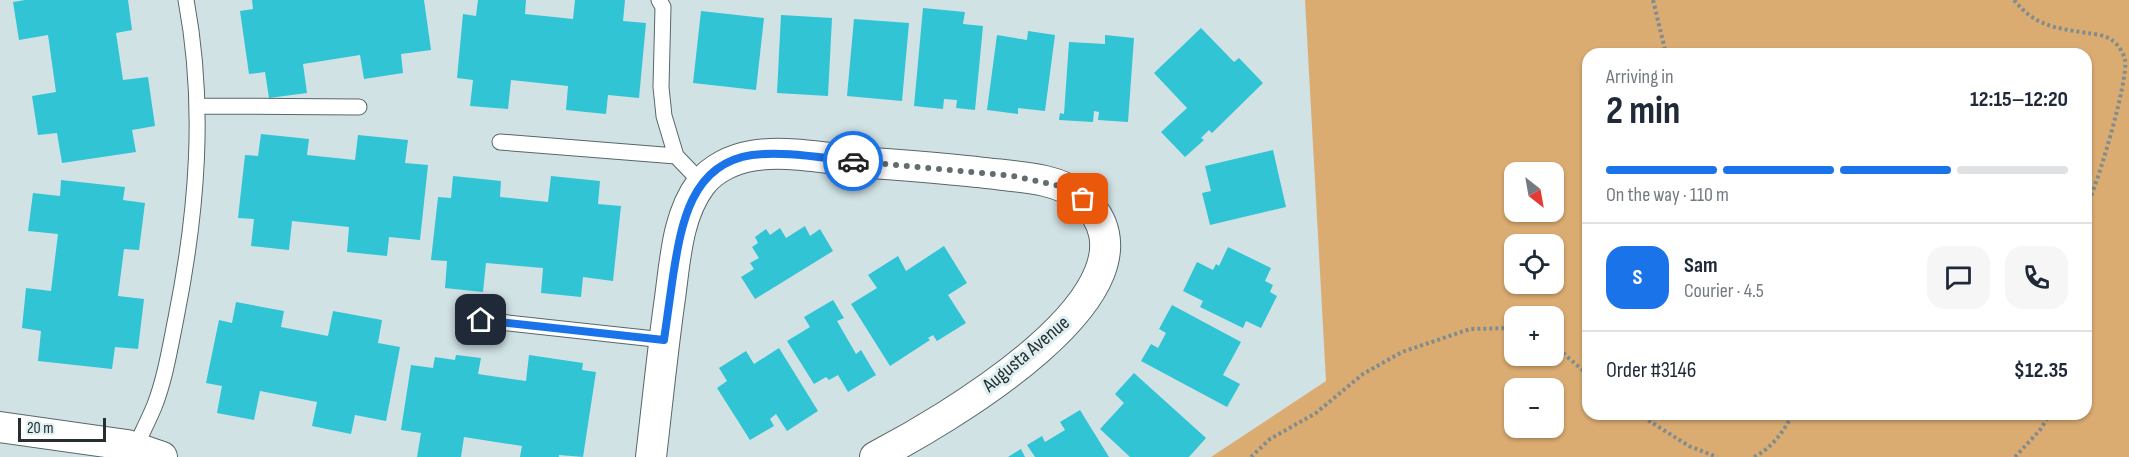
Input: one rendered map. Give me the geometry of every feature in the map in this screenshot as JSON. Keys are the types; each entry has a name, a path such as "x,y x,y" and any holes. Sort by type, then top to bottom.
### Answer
{"street":[{"name":"Augusta Avenue","path":"651,457 664,340 682,226 690,203 702,183 719,168 751,155 791,155 1013,176 1060,186 1083,199 1097,219 1104,240 1103,263 1089,294 1074,314 1053,336 997,381 930,426 875,457"},
{"path":"0,427 96,440 148,453"}],"lane":[{"path":"148,453 154,406 178,308 197,177 195,49 186,0"},
{"path":"659,0 663,7 664,116 676,156 702,183"},
{"path":"197,106 359,107"},
{"path":"500,142 676,156"},
{"path":"481,320 664,340"}],"path":[{"path":"1653,0 1665,48"},
{"path":"2014,0 2040,24 2101,35 2113,41 2125,60 2122,89 2097,183 2092,194"},
{"path":"1251,457 1270,440 1316,413 1363,374 1402,352 1470,329 1504,328"},
{"path":"1564,354 1582,370"},
{"path":"1647,420 1689,447 1717,457"},
{"path":"1754,457 1763,453 1774,442 1789,420"},
{"path":"2014,457 2040,430 2046,420"}],"shaded area":[{"path":"1305,0 2129,0 2129,457 1211,457 1326,381"}],"building":[{"path":"128,0 132,30 116,33 123,80 148,77 155,126 132,130 136,152 62,163 57,133 38,135 32,96 56,92 48,35 19,40 13,2"},
{"path":"252,0 424,0 431,50 401,54 403,73 364,79 360,55 303,64 307,93 269,98 265,72 249,74 240,11 253,9"},
{"path":"478,0 526,0 525,14 573,19 575,0 625,0 623,21 646,23 639,98 608,95 606,114 566,110 568,86 511,80 508,109 470,106 473,80 457,78 463,14 476,16"},
{"path":"923,8 965,12 963,24 983,26 975,110 956,108 957,100 944,99 943,109 914,106"},
{"path":"701,11 764,18 756,90 693,83"},
{"path":"781,15 832,18 828,96 777,93"},
{"path":"854,19 909,23 902,101 847,96"},
{"path":"1201,28 1234,62 1239,58 1263,83 1212,133 1209,130 1201,138 1204,140 1185,157 1161,132 1187,108 1154,73"},
{"path":"1028,31 1055,35 1045,111 1018,108 1018,114 987,110 997,35 1027,40"},
{"path":"1105,35 1134,38 1128,122 1098,120 1099,112 1094,111 1093,122 1059,120 1060,113 1064,114 1069,42 1105,44"},
{"path":"261,134 309,139 307,155 355,160 358,135 408,140 405,163 428,165 420,240 389,237 387,256 347,252 349,227 292,221 289,250 251,246 254,219 238,218 245,155 258,156"},
{"path":"1273,150 1286,207 1210,225 1202,193 1211,191 1205,166"},
{"path":"453,176 501,181 500,197 548,202 551,176 600,181 598,204 621,206 613,281 583,277 581,297 541,293 543,268 486,263 483,292 445,288 447,261 431,260 438,197 451,198"},
{"path":"61,180 125,187 123,200 145,203 139,250 124,249 118,296 144,299 138,349 115,347 112,369 38,361 41,331 22,328 26,288 51,291 58,234 28,231 33,193 60,196"},
{"path":"805,226 810,236 820,229 833,251 755,299 741,277 754,269 750,263 759,258 752,247 758,243 755,237 766,229 770,235 780,228 786,238"},
{"path":"944,246 967,283 948,295 966,323 937,341 933,335 928,338 930,340 890,366 851,304 877,288 868,275 898,256 906,271"},
{"path":"1228,247 1271,268 1265,281 1273,285 1270,292 1277,296 1261,328 1246,321 1243,328 1200,307 1203,301 1183,291 1197,262 1213,270 1216,264 1219,266"},
{"path":"833,300 844,318 837,321 856,354 861,350 876,375 848,392 838,375 829,380 826,377 814,384 787,341 810,327 804,317"},
{"path":"236,302 284,311 281,327 328,336 333,311 382,320 378,343 400,347 386,421 355,415 351,434 312,426 317,402 260,391 254,420 217,413 222,386 206,383 219,320 232,323"},
{"path":"1172,305 1241,342 1223,375 1240,384 1227,407 1141,361 1151,344 1158,348 1166,333 1159,329"},
{"path":"779,348 818,411 787,431 776,414 770,419 774,426 750,440 717,388 727,381 719,368 746,351 754,364"},
{"path":"456,355 481,358 478,374 526,381 529,355 583,363 582,370 596,372 583,457 559,455 559,457 520,457 522,446 464,437 461,457 417,457 421,433 401,430 411,365 433,368 435,357 455,360"},
{"path":"1134,373 1206,438 1189,457 1130,457 1100,429 1124,403 1115,394"},
{"path":"1080,410 1109,457 1035,457 1027,445 1042,436 1045,442 1065,430 1060,422"},
{"path":"1021,449 1025,457 1008,457"}],"way so far":[{"path":"853,161 939,168 1045,181 1072,191 1083,199"}],"route":[{"path":"481,320 664,340 682,226 690,203 702,183 710,175 719,168 751,155 791,155 853,161"}]}
